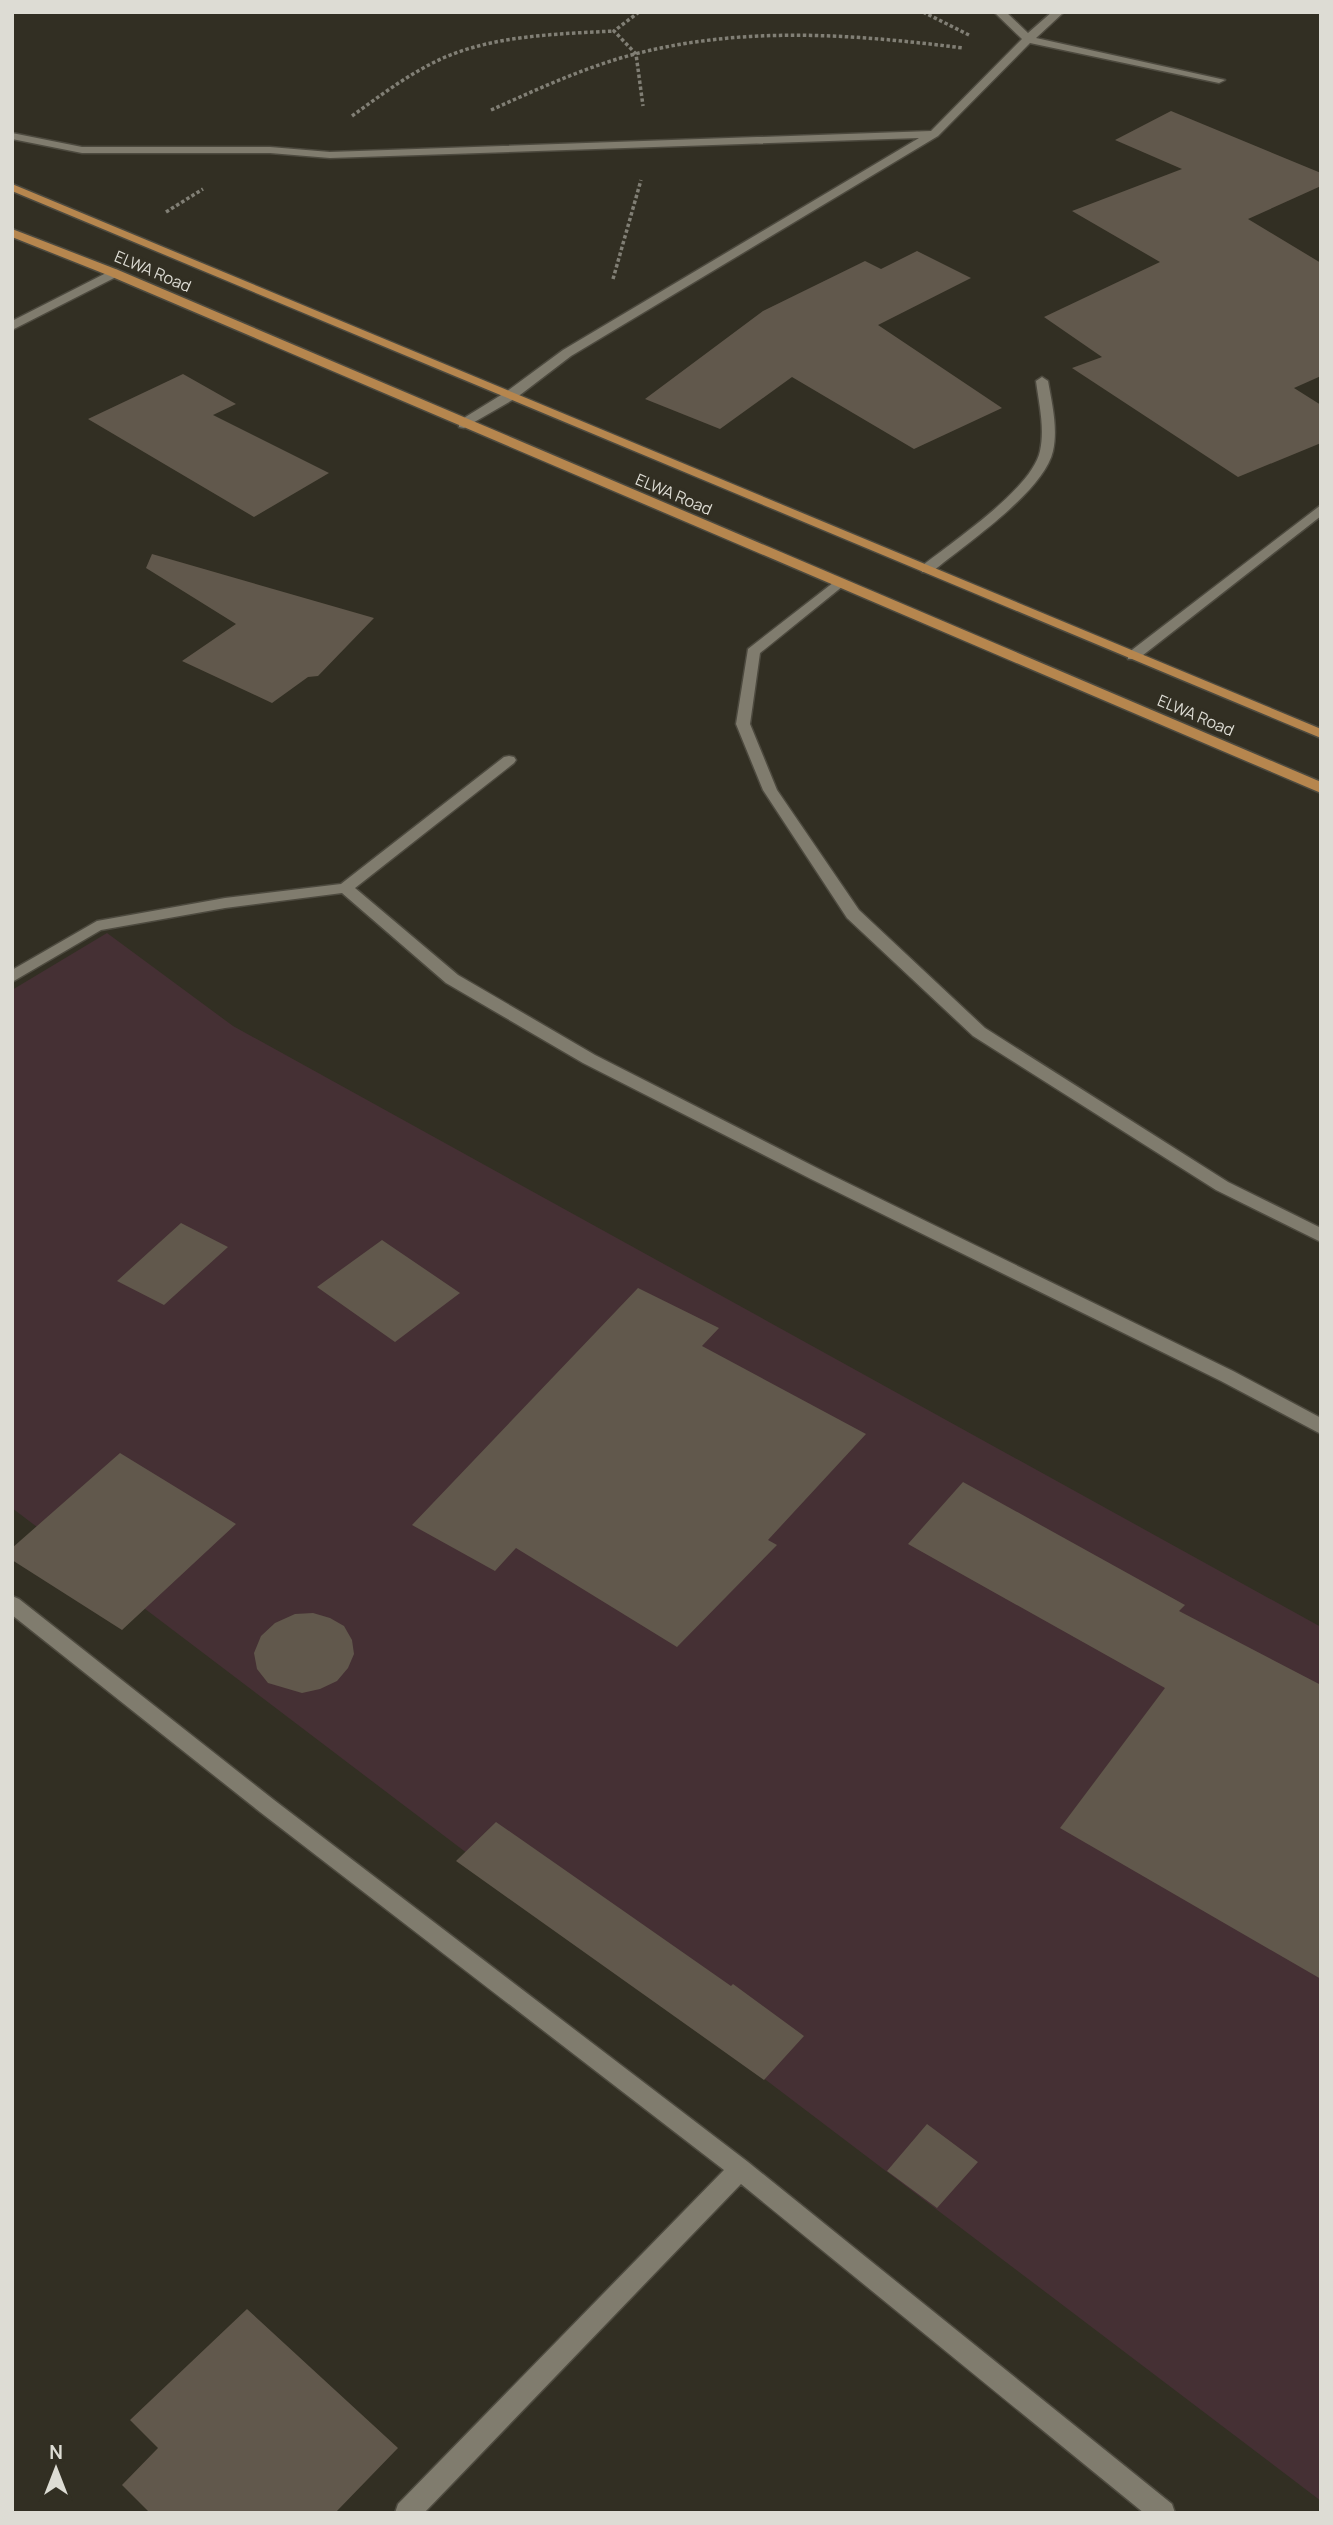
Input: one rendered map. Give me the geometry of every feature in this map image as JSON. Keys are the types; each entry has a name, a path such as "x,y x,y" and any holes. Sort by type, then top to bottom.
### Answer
{"main road":[{"name":"ELWA Road","path":"12,187 1321,734"},
{"name":"ELWA Road","path":"12,233 114,272 464,424 1321,788"}],"street":[{"path":"999,12 1028,38 1219,80"},
{"path":"464,424 511,395 567,353 934,134 1010,55 1059,12"},
{"path":"12,136 82,150 270,150 330,155 934,134"},
{"path":"12,326 114,272"},
{"path":"927,569 1026,486 1045,458 1049,432 1042,381"},
{"path":"1133,656 1321,509"},
{"path":"838,583 753,652 743,724 770,790 852,914 979,1032 1222,1186 1321,1236"},
{"path":"12,977 97,926 214,905 345,888 509,760"},
{"path":"345,888 452,979 589,1059 817,1175 1214,1370 1321,1427"},
{"path":"12,1604 267,1806 740,2169 1163,2513"},
{"path":"407,2513 740,2169"}],"path":[{"path":"348,119 397,85 456,53 514,38 614,31"},
{"path":"490,110 550,84 636,54 733,36 819,34 911,41 1010,55"},
{"path":"130,235 205,187"}],"shaded area":[{"path":"107,933 233,1026 1321,1627 1321,2501 12,1508 12,990"}],"building":[{"path":"1171,111 1321,173 1321,186 1248,219 1321,263 1321,376 1294,388 1321,405 1321,443 1238,477 1072,368 1102,357 1044,317 1160,262 1072,211 1182,169 1115,140"},
{"path":"917,251 971,278 878,325 1002,408 914,449 792,377 720,429 645,399 763,311 865,261 881,269"},
{"path":"183,374 236,404 213,415 329,473 254,517 88,419"},
{"path":"152,554 374,618 318,676 308,677 272,703 182,661 236,624 146,568"},
{"path":"181,1223 228,1247 164,1305 117,1281"},
{"path":"382,1240 460,1293 395,1342 317,1287"},
{"path":"638,1288 719,1328 702,1346 866,1434 768,1540 777,1545 677,1647 516,1548 495,1571 412,1525"},
{"path":"120,1453 236,1524 122,1630 12,1560 12,1548"},
{"path":"963,1482 1185,1605 1179,1611 1321,1685 1321,1979 1060,1828 1165,1688 908,1544"},
{"path":"313,1613 344,1626 352,1640 354,1654 348,1668 337,1681 302,1693 268,1683 257,1669 254,1653 261,1636 275,1623 295,1614"},
{"path":"496,1822 731,1986 733,1984 804,2036 764,2080 456,1861"},
{"path":"927,2124 978,2162 937,2208 887,2171"},
{"path":"247,2309 398,2448 335,2513 150,2513 122,2485 158,2448 130,2420"}]}
